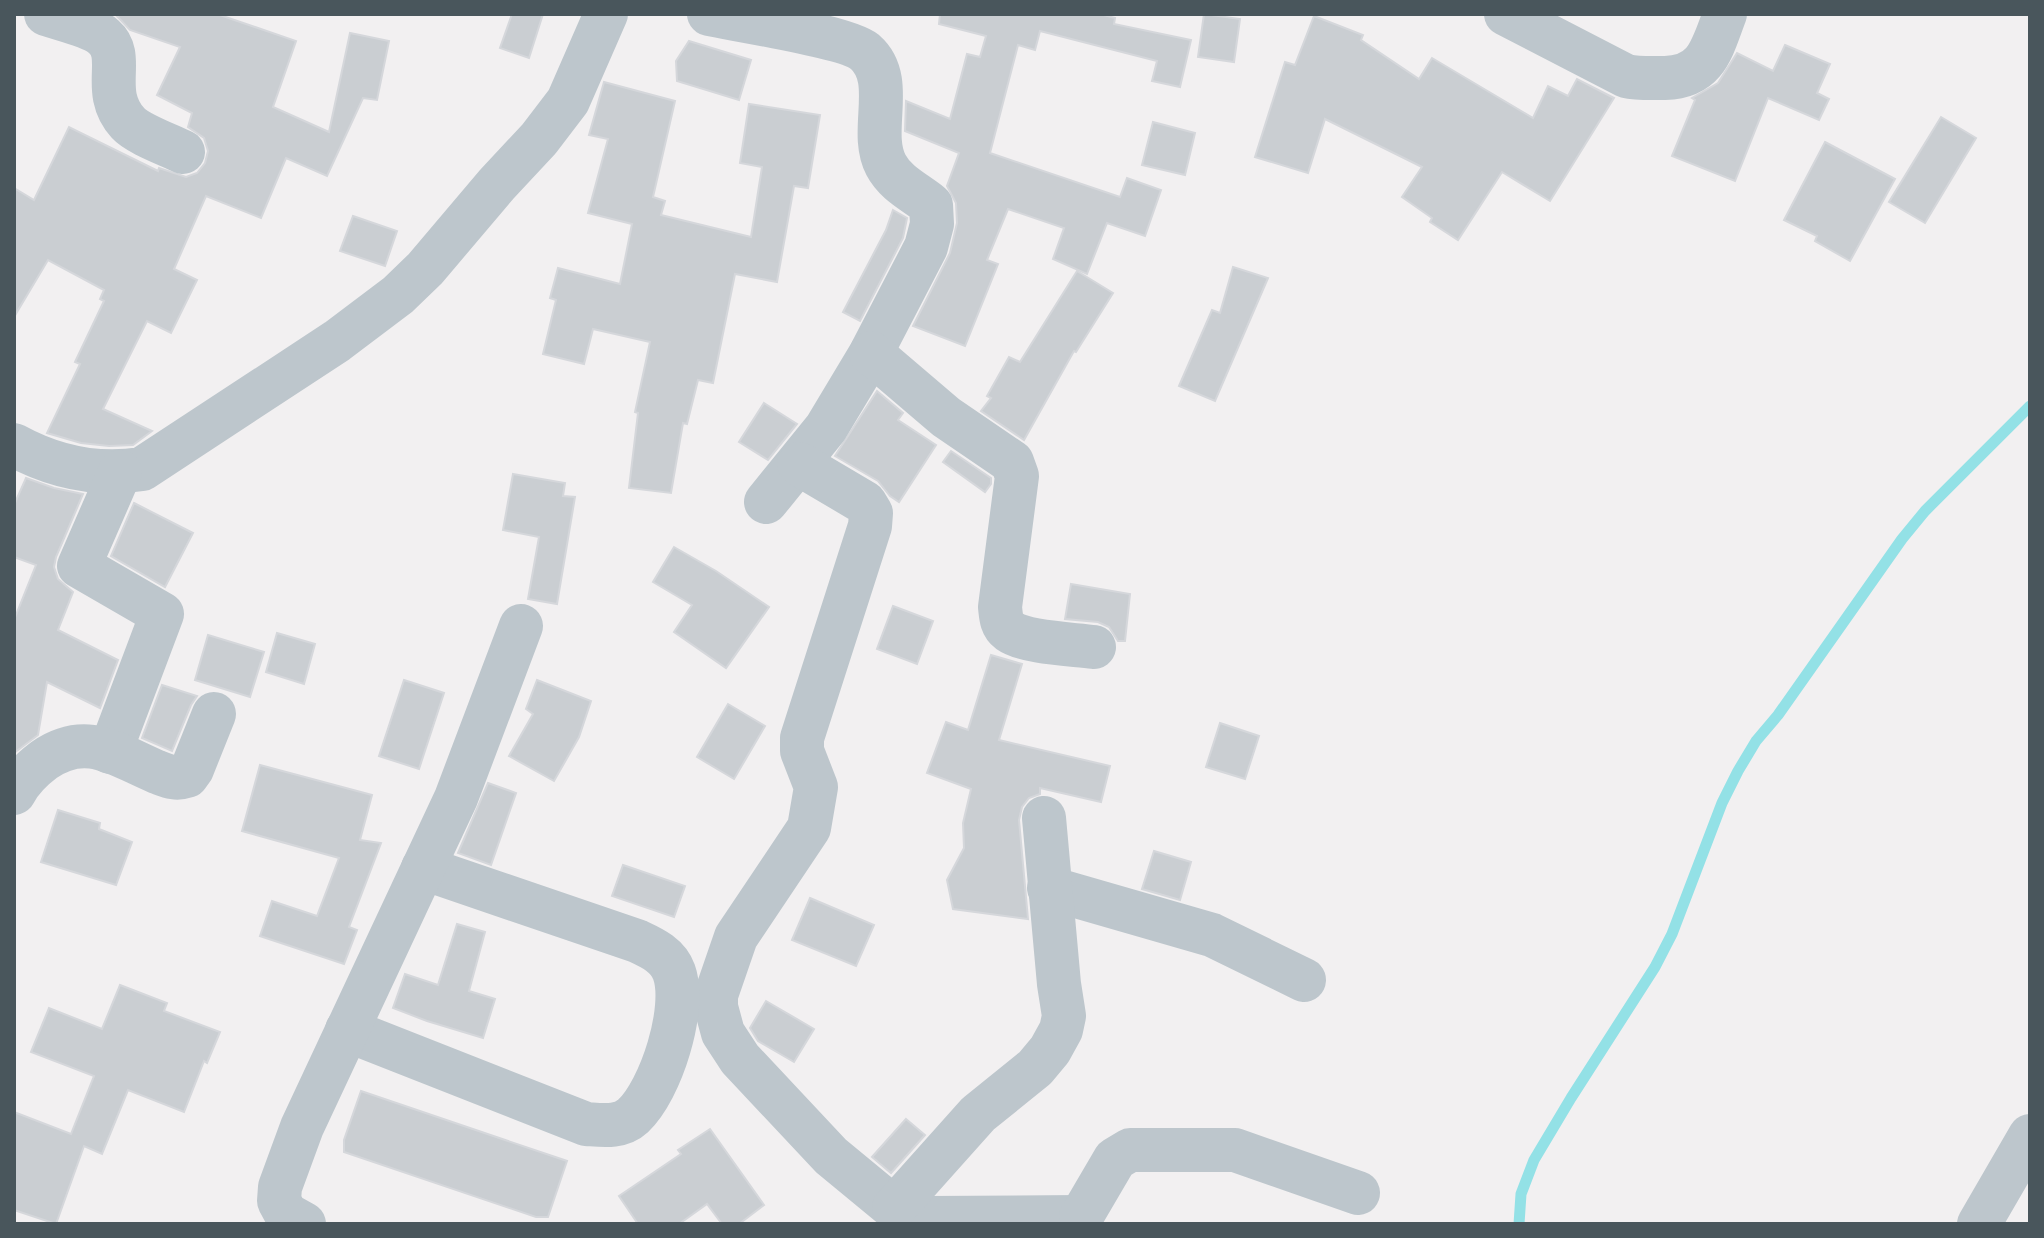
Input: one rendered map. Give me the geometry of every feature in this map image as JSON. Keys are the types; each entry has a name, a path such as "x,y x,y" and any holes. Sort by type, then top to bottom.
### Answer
{"street":[{"path":"46,14 103,35 112,48 115,65 112,84 115,104 130,126 183,152"},
{"path":"14,445 62,466 120,472 142,469 337,341 398,295 425,269 539,139 568,101 606,14"},
{"path":"709,14 863,50 875,64 881,88 880,138 884,162 896,181 931,205 932,224 926,247 871,353 826,428 766,502"},
{"path":"1506,14 1626,76 1639,79 1672,78 1696,71 1710,51 1725,14"},
{"path":"871,353 946,417 1012,462 1017,476 1000,607 1003,625 1008,630 1030,637 1094,647"},
{"path":"799,464 865,503 871,513 870,526 802,738 802,751 816,787 809,828 736,937 716,995 723,1033 740,1059 831,1156 894,1208 929,1218 1081,1220 1115,1159 1130,1150 1235,1150 1358,1193"},
{"path":"110,752 162,614 79,566 120,472"},
{"path":"304,1224 286,1214 279,1201 280,1187 302,1127 456,798 521,626"},
{"path":"14,793 35,767 73,746 92,746 172,778 187,776 214,714"},
{"path":"894,1208 978,1114 1035,1068 1061,1030 1064,1016 1044,818"},
{"path":"347,1030 586,1124 610,1126 632,1117 663,1063 677,1018 677,990 674,970 659,952 637,941 423,868"},
{"path":"1049,888 1212,935 1304,980"},
{"path":"1979,1224 2030,1136"}],"building":[{"path":"115,14 217,14 296,41 273,107 329,132 350,33 389,41 377,100 363,98 327,176 286,158 261,218 206,196 174,269 197,280 171,333 147,321 103,409 152,431 133,445 109,446 81,443 47,433 80,364 75,362 104,301 100,299 104,290 48,260 14,317 14,188 34,200 69,127 158,171 159,168 186,177 197,173 205,163 208,151 204,138 188,127 192,113 157,95 180,47 130,30"},
{"path":"512,14 543,14 529,58 500,48"},
{"path":"940,14 1100,14 1115,18 1114,24 1191,40 1180,87 1152,81 1157,61 1040,31 1035,50 1018,45 990,153 1120,197 1127,178 1161,190 1145,236 1107,223 1087,274 1053,259 1064,228 1008,209 987,260 998,264 965,346 913,326 950,253 957,223 956,203 947,186 959,153 905,131 906,101 950,119 967,54 980,57 986,36 939,24"},
{"path":"1204,14 1240,19 1234,62 1198,57"},
{"path":"1314,16 1363,35 1361,40 1419,79 1432,58 1533,118 1548,86 1568,96 1577,79 1614,98 1550,201 1502,172 1458,240 1430,222 1432,218 1402,197 1422,167 1325,119 1308,173 1255,157 1285,62 1295,65"},
{"path":"689,41 751,60 739,100 677,81 676,61"},
{"path":"1785,45 1830,64 1817,93 1829,99 1819,120 1768,98 1735,181 1672,156 1695,100 1692,98 1718,83 1737,53 1773,71"},
{"path":"604,82 675,101 653,197 665,201 661,215 751,237 762,167 740,163 749,104 820,115 808,188 794,186 777,282 735,274 713,383 698,380 687,424 683,423 671,493 629,488 638,413 635,412 650,342 593,329 584,364 543,354 556,300 550,298 558,268 620,284 632,224 588,213 608,139 589,135"},
{"path":"1941,117 1976,138 1925,223 1889,202"},
{"path":"1153,122 1195,133 1185,175 1142,165"},
{"path":"1825,142 1895,179 1850,261 1815,241 1817,236 1784,220"},
{"path":"893,210 907,218 903,238 860,321 843,312 886,230"},
{"path":"353,216 397,231 385,266 340,251"},
{"path":"1233,267 1268,278 1215,401 1179,386 1212,310 1220,313"},
{"path":"1077,271 1113,293 1074,351 1024,440 981,411 991,398 987,396 1009,357 1020,362"},
{"path":"877,391 903,413 898,420 936,445 899,502 878,481 835,456"},
{"path":"764,403 797,424 768,460 739,442"},
{"path":"951,451 991,478 985,492 943,462"},
{"path":"513,474 565,483 563,496 575,497 557,604 528,599 539,537 503,530"},
{"path":"26,478 83,494 54,567 58,579 73,592 58,630 118,660 100,708 47,682 38,735 14,753 14,620 36,565 14,557 14,505"},
{"path":"134,503 193,533 165,587 111,556"},
{"path":"674,547 769,607 726,668 674,632 692,605 653,582"},
{"path":"1071,584 1130,594 1125,641 1118,641 1109,627 1098,622 1065,619"},
{"path":"893,606 933,621 917,664 877,649"},
{"path":"277,633 315,644 304,684 266,672"},
{"path":"208,635 264,652 250,697 195,680"},
{"path":"991,655 1022,664 999,740 1110,766 1101,802 1040,788 1040,794 1029,798 1022,807 1019,820 1028,919 953,909 947,880 964,848 963,823 971,789 927,773 946,722 968,730"},
{"path":"404,680 444,693 419,769 379,756"},
{"path":"537,680 591,701 579,737 554,781 509,756 533,714 526,709"},
{"path":"162,685 197,696 172,751 142,738"},
{"path":"728,704 765,726 734,779 697,757"},
{"path":"1220,723 1259,736 1245,779 1206,767"},
{"path":"260,765 372,795 360,840 381,843 349,927 357,930 344,964 260,936 272,901 317,916 339,858 242,831"},
{"path":"488,783 516,793 491,865 458,853"},
{"path":"58,810 100,823 99,829 132,842 116,885 41,862"},
{"path":"1154,851 1191,862 1180,900 1142,889"},
{"path":"623,865 685,886 674,917 612,896"},
{"path":"810,898 874,925 856,966 792,940"},
{"path":"457,924 485,932 469,991 495,999 483,1038 393,1008 405,974 438,985"},
{"path":"120,985 167,1003 164,1011 220,1032 207,1063 204,1061 184,1112 128,1090 102,1154 84,1146 56,1224 14,1210 14,1112 71,1134 94,1076 31,1052 49,1008 102,1029"},
{"path":"766,1001 814,1029 794,1062 758,1041 750,1028"},
{"path":"361,1091 567,1161 548,1217 536,1217 344,1152 344,1140"},
{"path":"906,1119 925,1135 891,1173 872,1157"},
{"path":"710,1129 764,1205 739,1224 722,1224 707,1204 679,1224 638,1224 619,1196 681,1154 678,1150"}],"waterway":[{"path":"1519,1224 1521,1194 1534,1160 1655,967 1672,934 1722,803 1756,741 1778,715 1902,539 1925,511 2030,406"}]}
